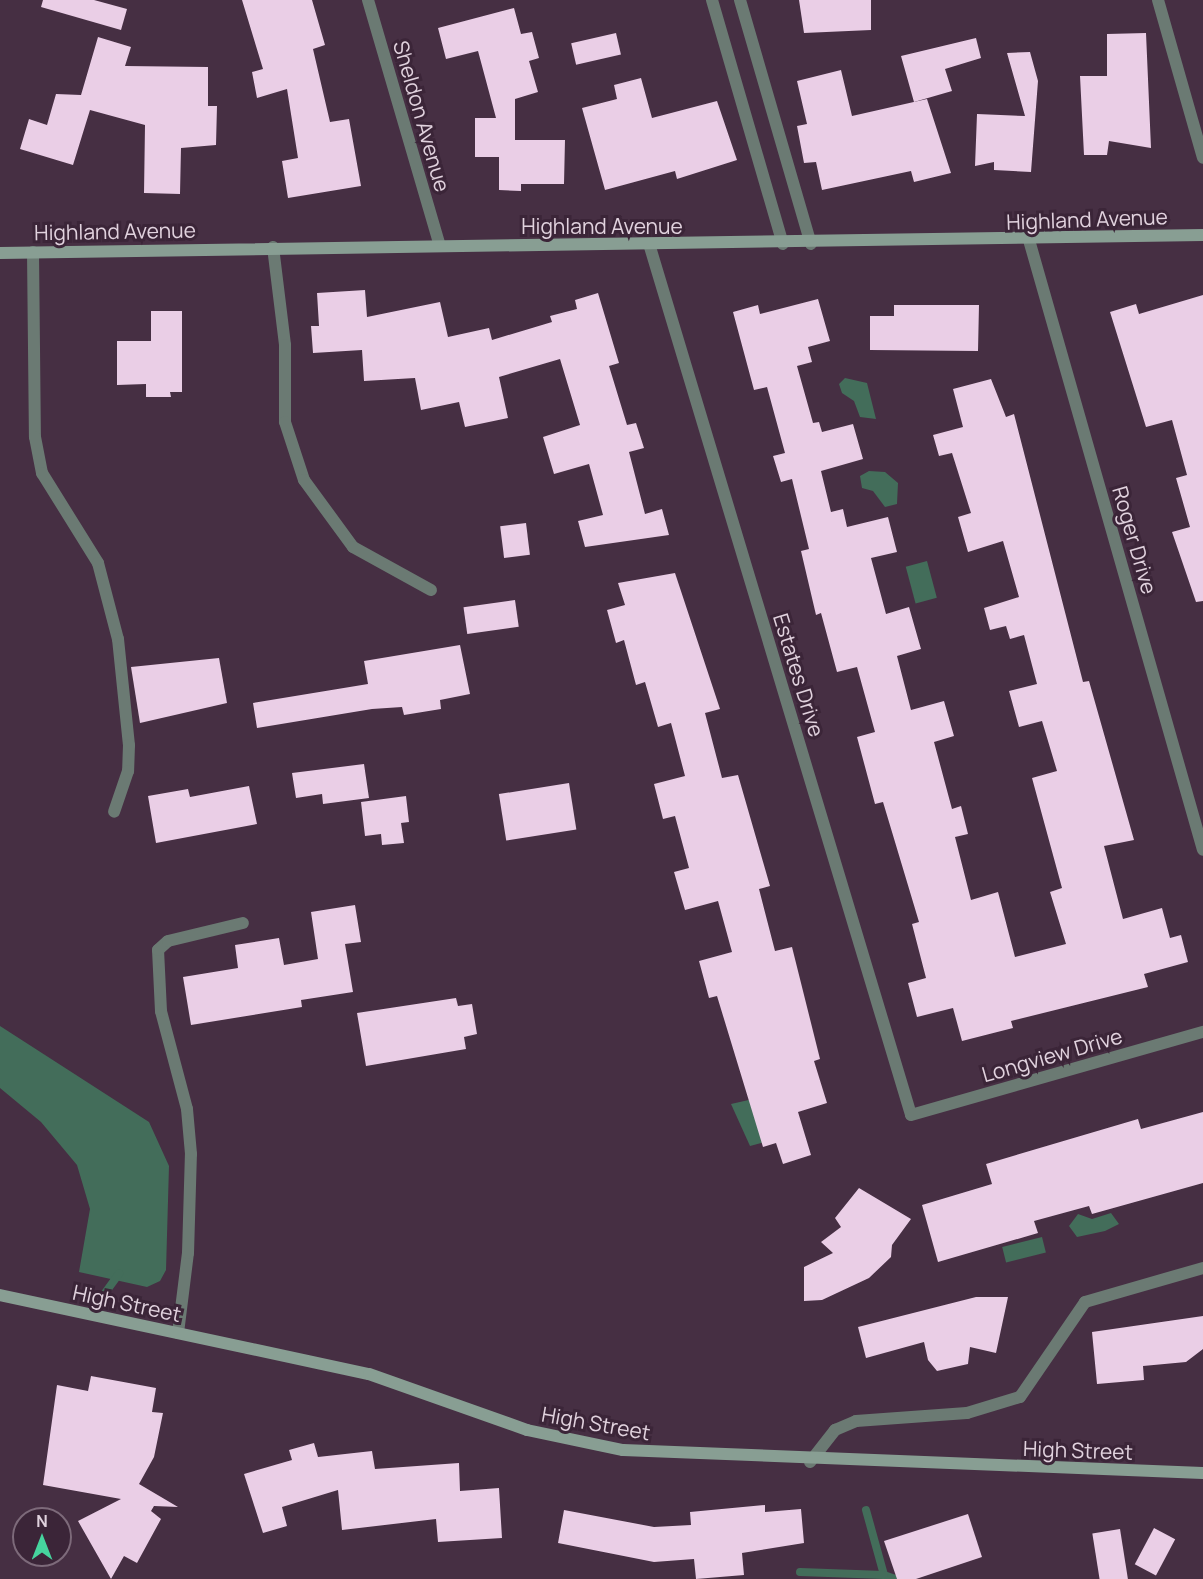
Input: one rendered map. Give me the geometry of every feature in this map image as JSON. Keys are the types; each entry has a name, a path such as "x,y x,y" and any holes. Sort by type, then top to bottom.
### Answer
{"street":[{"name":"Sheldon Avenue","path":"368,0 439,243"},
{"path":"712,0 783,244"},
{"path":"740,0 811,244"},
{"path":"1158,0 1203,158"},
{"name":"Highland Avenue","path":"0,253 439,243 650,247 1203,235"},
{"name":"Roger Drive","path":"1029,240 1203,850"},
{"path":"273,247 285,345 285,422 304,480 353,547 431,590"},
{"name":"Estates Drive","path":"650,247 911,1115"},
{"path":"33,252 35,437 42,473 98,563 118,639 129,745 128,771 114,812"},
{"path":"178,1333 188,1253 192,1154 187,1109 161,1011 158,950 168,941 243,923"},
{"name":"Longview Drive","path":"911,1115 1203,1032"},
{"path":"810,1462 835,1430 856,1422 967,1413 1020,1396 1085,1302 1203,1268"},
{"name":"High Street","path":"0,1294 369,1374 575,1443 680,1456 1203,1473"}],"shaded area":[{"path":"845,378 867,383 876,419 860,417 854,401 842,393 839,384"},
{"path":"869,471 885,472 898,483 897,504 885,507 873,491 862,488 860,476"},
{"path":"927,561 937,598 916,603 906,567"},
{"path":"0,1026 149,1122 169,1166 166,1270 160,1281 147,1287 79,1272 90,1209 77,1165 41,1122 0,1088"},
{"path":"753,1099 765,1142 750,1146 731,1104"},
{"path":"1111,1213 1119,1224 1105,1231 1077,1237 1069,1226 1078,1214 1092,1219"},
{"path":"1042,1237 1046,1253 1006,1262 1002,1247"}],"building":[{"path":"43,0 94,0 127,9 121,30 41,7"},
{"path":"242,0 312,0 325,45 313,49 330,122 349,119 361,186 288,198 282,161 298,158 287,89 257,98 252,72 263,69"},
{"path":"799,0 871,0 871,30 804,33"},
{"path":"514,8 521,34 532,32 539,58 529,61 538,92 515,99 515,140 565,140 564,184 521,184 521,191 499,190 499,157 475,157 475,118 496,118 478,51 446,59 438,28"},
{"path":"616,33 621,54 576,65 571,43"},
{"path":"1146,33 1151,148 1109,141 1107,155 1084,155 1080,76 1107,76 1107,34"},
{"path":"98,37 131,47 125,66 208,67 208,106 217,106 216,145 181,148 180,194 144,193 145,125 90,110 73,165 20,149 29,119 47,125 56,94 81,95"},
{"path":"976,38 981,58 945,69 952,91 914,102 901,56"},
{"path":"1030,52 1038,81 1031,172 994,170 994,162 975,166 977,114 1025,116 1007,53"},
{"path":"841,70 852,116 927,99 951,173 914,182 911,171 822,190 816,162 804,163 797,126 807,124 797,81"},
{"path":"641,78 652,118 717,101 737,160 677,179 675,171 605,190 582,108 617,99 614,85"},
{"path":"365,290 367,317 440,302 448,337 489,328 492,340 552,322 550,316 577,309 575,300 598,293 619,363 609,366 627,425 636,423 644,448 629,452 645,514 662,509 669,535 585,547 578,521 603,515 589,464 554,474 543,437 580,425 560,359 499,377 508,418 465,427 459,402 421,410 415,378 364,381 362,350 313,353 311,326 319,326 317,293"},
{"path":"1203,295 1203,601 1196,602 1172,532 1190,527 1176,478 1187,475 1172,420 1146,427 1110,312 1136,304 1139,314"},
{"path":"818,299 830,341 808,347 812,362 797,366 813,423 819,422 822,432 853,424 863,459 821,471 831,512 843,509 847,527 888,517 897,552 871,558 886,614 909,607 921,649 897,656 911,710 944,701 954,736 934,742 952,809 961,806 968,834 955,837 971,900 998,892 1015,957 1066,944 1050,892 1062,888 1032,778 1057,771 1042,721 1019,727 1009,691 1037,684 1024,635 1010,639 1006,626 990,630 984,608 1019,597 1003,541 968,552 958,517 971,513 952,453 939,456 933,435 963,427 953,389 991,379 1006,417 1014,414 1083,682 1089,681 1134,840 1104,846 1123,919 1162,908 1170,938 1181,935 1188,962 1144,974 1148,987 1011,1021 1013,1028 962,1041 953,1008 917,1017 908,983 926,978 912,924 919,922 883,802 875,804 857,737 875,732 857,667 837,672 821,613 816,615 801,551 809,549 792,479 781,482 773,456 785,453 767,387 754,390 733,312 758,305 760,314"},
{"path":"894,305 979,305 978,351 870,350 870,316 894,316"},
{"path":"151,311 182,311 182,392 170,392 171,397 146,397 146,384 117,385 117,341 151,341"},
{"path":"526,523 530,555 504,558 500,526"},
{"path":"675,573 720,709 705,713 722,778 738,775 770,886 759,889 775,951 792,947 820,1059 814,1061 827,1103 798,1112 811,1155 783,1164 776,1143 763,1147 717,996 709,998 699,961 732,952 718,901 685,910 674,872 689,868 675,816 663,819 654,784 685,776 671,723 658,727 645,682 636,685 624,640 616,643 607,610 625,605 618,583"},
{"path":"515,600 519,627 467,634 464,607"},
{"path":"460,645 470,694 440,700 441,709 404,715 402,707 372,709 257,728 253,703 368,684 364,661"},
{"path":"219,658 227,703 140,723 131,667"},
{"path":"364,764 369,798 323,804 322,794 296,798 292,773"},
{"path":"569,783 576,829 506,841 499,794"},
{"path":"249,786 257,824 156,843 148,796 188,789 190,797"},
{"path":"406,796 409,822 401,823 404,843 382,845 381,834 365,836 361,802"},
{"path":"355,905 361,942 345,944 353,992 301,1000 302,1007 191,1025 183,977 238,968 235,945 279,938 284,965 318,959 311,912"},
{"path":"456,998 458,1006 472,1004 477,1034 464,1037 466,1049 366,1066 357,1013"},
{"path":"1203,1112 1203,1183 1092,1214 1089,1206 1034,1221 1038,1233 938,1262 922,1205 992,1184 986,1164 1138,1119 1141,1129"},
{"path":"859,1188 911,1219 892,1245 891,1257 869,1278 822,1300 804,1301 804,1267 833,1253 821,1242 841,1227 835,1218"},
{"path":"976,1297 1008,1297 996,1353 970,1347 968,1364 937,1371 928,1360 924,1342 866,1358 858,1327"},
{"path":"1203,1316 1203,1349 1186,1362 1143,1366 1144,1380 1097,1384 1092,1332"},
{"path":"91,1376 156,1388 152,1412 163,1413 154,1457 139,1484 178,1507 154,1506 151,1511 161,1519 137,1563 124,1556 111,1579 78,1521 121,1499 43,1485 57,1385 88,1391"},
{"path":"314,1443 318,1457 372,1451 375,1469 459,1463 460,1491 499,1488 502,1538 438,1542 436,1519 342,1530 338,1490 282,1507 287,1526 263,1533 244,1474 292,1460 289,1450"},
{"path":"765,1505 765,1512 801,1509 804,1543 742,1553 744,1575 696,1579 694,1559 654,1562 558,1543 564,1510 654,1527 691,1525 690,1512"},
{"path":"968,1514 982,1557 916,1579 897,1579 884,1541"},
{"path":"1154,1528 1175,1539 1156,1575 1135,1564"},
{"path":"1120,1529 1128,1579 1100,1579 1092,1533"}],"waterway":[{"path":"105,1293 119,1274"},
{"path":"866,1510 884,1575 895,1579"},
{"path":"800,1572 884,1575"}]}
